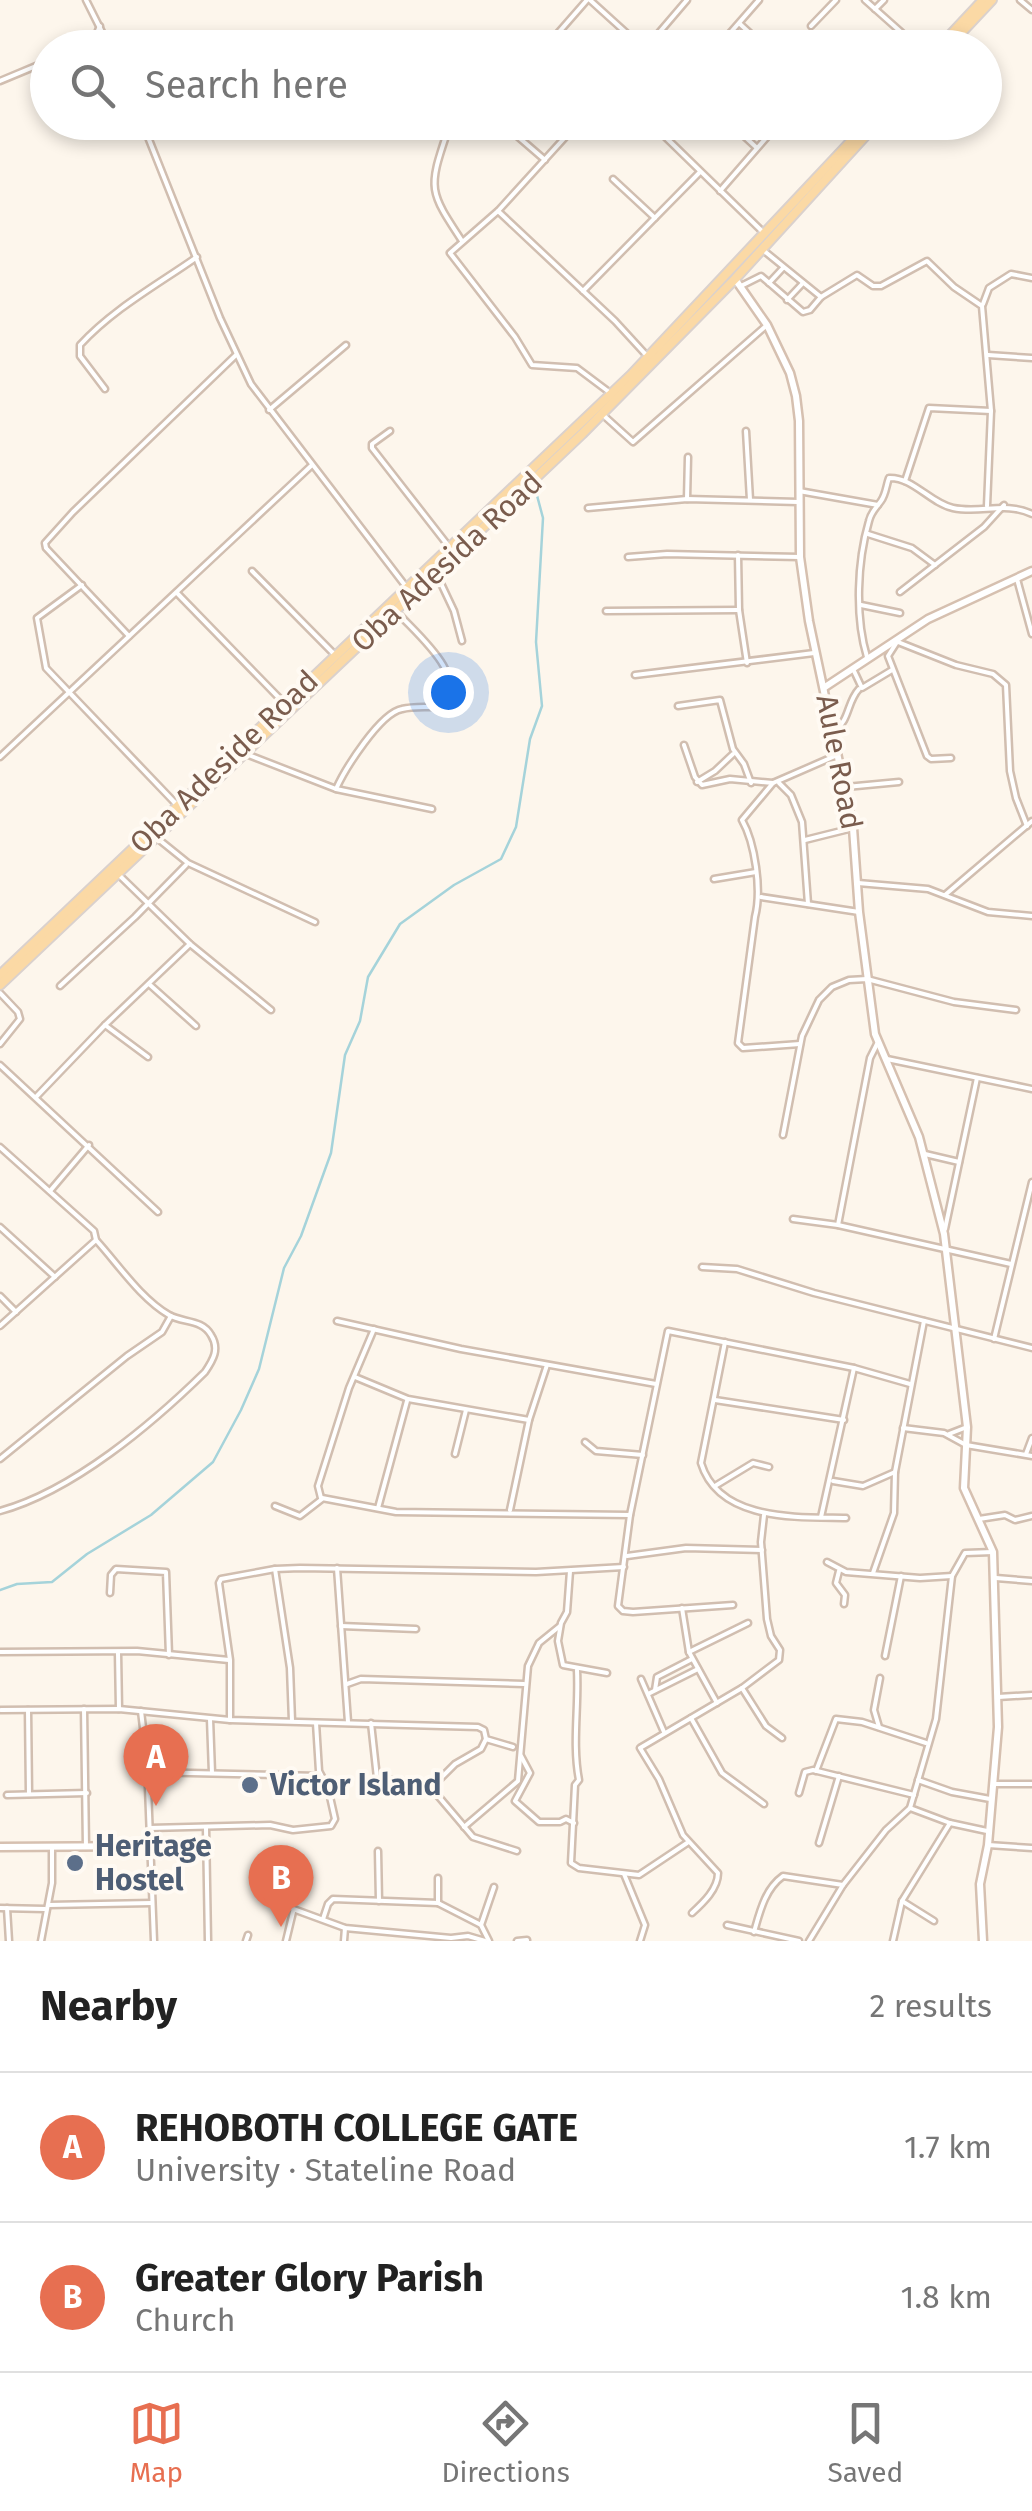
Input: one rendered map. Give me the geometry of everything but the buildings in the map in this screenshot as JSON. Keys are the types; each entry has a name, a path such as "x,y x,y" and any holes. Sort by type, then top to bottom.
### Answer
{"main road":[{"path":"955,30 983,0"},
{"path":"964,30 992,0"},
{"path":"579,431 855,140"},
{"name":"Oba Adesida Road","path":"0,985 23,958 156,838 242,751 396,611 453,552 738,282 858,140"},
{"name":"Oba Adeside Road","path":"115,871 175,805 242,751 285,704 407,588 453,552"},
{"path":"0,974 23,958"}],"street":[{"path":"86,0 102,30"},
{"path":"562,30 588,0 624,30"},
{"path":"661,30 687,0"},
{"path":"733,30 759,0"},
{"path":"811,26 836,0"},
{"path":"866,0 899,30"},
{"path":"875,9 884,0"},
{"path":"1020,0 1032,10"},
{"path":"738,24 745,30"},
{"path":"98,30 100,26"},
{"path":"0,81 30,68"},
{"path":"149,140 250,384 407,588"},
{"path":"446,140 433,174 438,203 462,241"},
{"path":"522,140 545,160"},
{"path":"563,140 498,210 450,251 532,365 578,368 611,394"},
{"path":"668,140 765,234"},
{"path":"748,140 756,148"},
{"path":"720,191 763,140"},
{"path":"583,290 700,172"},
{"path":"612,179 655,218"},
{"path":"498,210 648,357"},
{"path":"762,249 822,297"},
{"path":"105,388 80,356 80,345 122,307 196,258"},
{"path":"738,282 759,276 806,312 857,275 881,286 927,261 982,307"},
{"path":"768,283 784,267"},
{"path":"987,506 991,411 982,307 988,290 1004,278 1014,273 1032,278"},
{"name":"Aule Road","path":"738,282 767,325 790,373 796,396 800,421 800,557 853,828 866,980 877,1044 924,1154 944,1234 967,1427 964,1488 993,1552 998,1697 994,1784 980,1884 983,1941"},
{"path":"788,300 803,283"},
{"path":"602,414 632,442 767,325"},
{"path":"270,410 346,345"},
{"path":"988,355 1032,358"},
{"path":"129,636 46,548 46,543 73,512 236,356"},
{"path":"905,481 929,408 991,411"},
{"path":"390,430 372,448 453,552"},
{"path":"746,432 750,500"},
{"path":"687,499 688,457"},
{"path":"0,757 312,465"},
{"path":"868,657 859,605 866,533 889,478 905,481 954,508 1004,506 1032,514"},
{"path":"798,492 878,505"},
{"path":"588,508 687,499 798,502"},
{"path":"900,592 984,527 1004,506"},
{"path":"866,533 912,548 935,565"},
{"path":"738,556 739,610 748,663"},
{"path":"628,557 800,557"},
{"path":"252,571 336,656"},
{"path":"825,687 954,605 1032,571"},
{"path":"436,573 454,610 462,641"},
{"path":"1016,579 1032,634"},
{"path":"82,586 36,620 44,664 175,805"},
{"path":"175,591 285,704"},
{"path":"859,605 900,613"},
{"path":"606,611 739,610"},
{"path":"336,788 350,760 393,712 442,706 450,697 447,668 396,611"},
{"path":"896,641 888,655 892,670 928,758 951,758"},
{"path":"896,641 956,665 992,674 1006,685 1010,771 1016,798 1029,823 945,894"},
{"path":"635,675 816,652"},
{"path":"853,668 860,688"},
{"path":"835,731 846,719 851,698 860,688 892,670"},
{"path":"678,706 719,699 735,753 752,783"},
{"path":"684,745 697,782 702,785 730,780 776,782 839,754"},
{"path":"242,751 336,788 432,809"},
{"path":"697,782 735,753"},
{"path":"776,782 795,802 804,840 801,850 808,904"},
{"path":"776,782 742,820 752,838 750,846 761,897 738,1043 744,1048 800,1044"},
{"path":"846,787 898,782"},
{"path":"804,840 853,828"},
{"path":"156,838 188,863 316,922"},
{"path":"60,986 188,863"},
{"path":"115,871 190,944 271,1010"},
{"path":"714,878 756,872"},
{"path":"858,882 917,887 988,912 1032,916"},
{"path":"761,897 858,912"},
{"path":"36,1097 105,1024 190,944"},
{"path":"783,1135 800,1044 809,1018 825,992 840,983 866,980 954,1002 1016,1010"},
{"path":"149,984 196,1026"},
{"path":"0,994 20,1019 0,1044"},
{"path":"105,1024 148,1057"},
{"path":"838,1225 870,1058 877,1044"},
{"path":"886,1059 1032,1089"},
{"path":"0,1065 158,1212"},
{"path":"944,1234 977,1078"},
{"path":"50,1190 88,1145"},
{"path":"0,1147 94,1231 96,1240 136,1285 171,1316 209,1330 216,1353 205,1372 167,1407 94,1462 32,1499 0,1511"},
{"path":"924,1154 959,1162"},
{"path":"994,1339 1032,1182"},
{"path":"1025,1211 1032,1213"},
{"path":"793,1219 838,1225 1012,1264"},
{"path":"0,1227 55,1277"},
{"path":"0,1326 96,1240"},
{"path":"702,1267 737,1269 814,1293 1032,1348"},
{"path":"0,1296 16,1312"},
{"path":"0,1459 162,1332 171,1316"},
{"path":"873,1573 894,1513 894,1472 924,1321"},
{"path":"337,1322 656,1384"},
{"path":"322,1498 318,1486 374,1329"},
{"path":"733,1606 633,1612 620,1609 618,1601 630,1515 668,1331 854,1368 910,1384"},
{"path":"726,1341 702,1463 715,1486 764,1515 846,1518"},
{"path":"510,1512 528,1420 547,1364"},
{"path":"821,1517 854,1368"},
{"path":"354,1377 408,1399 528,1420"},
{"path":"378,1508 408,1399"},
{"path":"714,1400 844,1420"},
{"path":"455,1454 466,1410"},
{"path":"949,1434 967,1427"},
{"path":"902,1428 949,1434 966,1445 1029,1455 1032,1438"},
{"path":"585,1442 596,1451 642,1455"},
{"path":"715,1486 753,1464 769,1467"},
{"path":"831,1481 860,1486 894,1472"},
{"path":"275,1506 300,1516 322,1498 396,1512 630,1515"},
{"path":"979,1519 1005,1514 1015,1520 1032,1516"},
{"path":"692,1913 719,1876 689,1842 656,1773 640,1752 642,1746 664,1732 762,1675 781,1655 769,1629 762,1550 764,1515"},
{"path":"625,1556 678,1548 762,1550"},
{"path":"811,1940 843,1885 886,1830 910,1808 936,1719 952,1576 965,1553 993,1552"},
{"path":"827,1562 839,1571 929,1578 952,1576"},
{"path":"230,1720 230,1660 219,1581 274,1569 570,1571 624,1567"},
{"path":"336,1568 348,1722"},
{"path":"110,1593 111,1575 116,1569 166,1572 169,1655"},
{"path":"274,1569 290,1668 292,1722"},
{"path":"570,1571 567,1612 558,1636 563,1665 607,1672"},
{"path":"839,1571 836,1583 845,1595 844,1604"},
{"path":"885,1656 901,1576"},
{"path":"996,1578 1032,1581"},
{"path":"682,1608 691,1655 717,1703"},
{"path":"655,1690 657,1676 748,1623"},
{"path":"341,1626 416,1629"},
{"path":"464,1827 517,1784 524,1684 532,1654 560,1626"},
{"path":"546,1638 558,1636"},
{"path":"0,1652 118,1651 230,1660"},
{"path":"118,1651 119,1709"},
{"path":"648,1694 698,1669"},
{"path":"577,1670 574,1740 579,1780 575,1785 571,1863 579,1868 620,1870 624,1874 644,1925 640,1941"},
{"path":"879,1727 874,1710 880,1678"},
{"path":"346,1684 361,1679 524,1684"},
{"path":"641,1679 664,1732"},
{"path":"742,1688 766,1726 782,1738"},
{"path":"998,1697 1032,1695"},
{"path":"84,1709 86,1847"},
{"path":"2,1710 119,1709 210,1719 484,1730 482,1749 455,1764 432,1786"},
{"path":"28,1710 29,1794"},
{"path":"141,1710 148,1772 154,1941"},
{"path":"691,1718 722,1773 764,1804"},
{"path":"210,1719 212,1773"},
{"path":"816,1771 836,1719 879,1727 928,1744"},
{"path":"150,1828 270,1826 293,1830 331,1826 336,1819 332,1798 320,1776 316,1722"},
{"path":"372,1723 377,1778 425,1782 480,1840 517,1850"},
{"path":"486,1739 513,1747"},
{"path":"521,1756 530,1773 516,1801 538,1822 566,1819 574,1823"},
{"path":"799,1793 805,1772 816,1771 914,1795"},
{"path":"148,1772 320,1776"},
{"path":"820,1843 839,1776"},
{"path":"918,1780 952,1792 992,1799"},
{"path":"994,1784 1032,1784"},
{"path":"7,1795 87,1792"},
{"path":"910,1808 950,1824 989,1831"},
{"path":"893,1941 902,1901 950,1824"},
{"path":"206,1828 208,1941"},
{"path":"624,1874 642,1874 689,1842"},
{"path":"0,1847 150,1846"},
{"path":"988,1846 1032,1848"},
{"path":"40,1941 53,1874 52,1847"},
{"path":"378,1851 379,1901"},
{"path":"276,1904 282,1868"},
{"path":"754,1932 762,1903 774,1882 783,1876 843,1885"},
{"path":"438,1878 438,1903"},
{"path":"480,1925 494,1887"},
{"path":"322,1921 333,1899 438,1903 480,1925 487,1941"},
{"path":"266,1900 345,1928 451,1938 468,1936 487,1941"},
{"path":"902,1901 934,1921"},
{"path":"9,1941 4,1908 152,1903"},
{"path":"286,1941 293,1911"},
{"path":"727,1925 799,1941"},
{"path":"344,1941 345,1928"},
{"path":"400,1941 401,1933"},
{"path":"517,1941 527,1940"}],"waterway":[{"path":"0,1590 17,1584 52,1582 87,1554 151,1515 213,1462 241,1410 259,1369 284,1268 301,1236 331,1153 345,1055 360,1021 368,977 400,924 454,885 501,859 516,827 530,739 542,706 536,642 543,518 535,488"}],"place":[{"name":"Victor Island","path":"250,1785"},
{"name":"REHOBOTH COLLEGE GATE","path":"156,1806"},
{"name":"Heritage Hostel","path":"75,1863"},
{"name":"Greater Glory Parish","path":"281,1927"}]}
